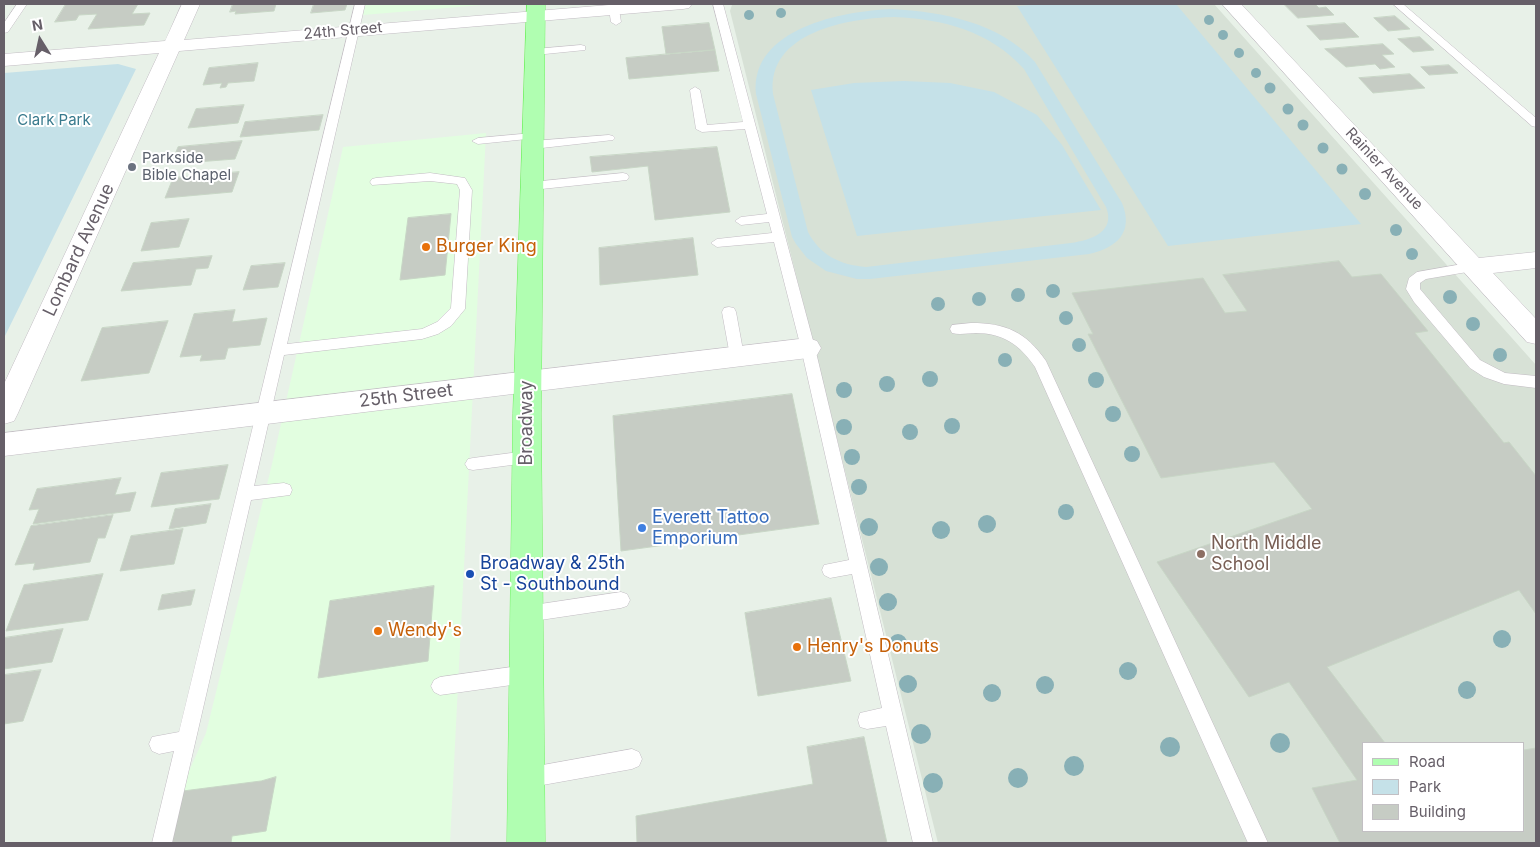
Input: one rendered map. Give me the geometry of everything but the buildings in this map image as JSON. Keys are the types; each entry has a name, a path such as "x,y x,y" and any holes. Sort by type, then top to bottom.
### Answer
{"main road":[{"name":"Broadway","path":"526,843 527,382 536,10"}],"street":[{"name":"Lombard Avenue","path":"4,413 192,4"},
{"name":"24th Street","path":"4,60 353,31 536,10 615,15 683,4"},
{"name":"Rainier Avenue","path":"1231,4 1536,335"},
{"path":"1474,267 1536,260"},
{"name":"25th Street","path":"4,445 808,348"}],"lane":[{"path":"4,30 22,4"},
{"path":"160,843 187,740 280,350 360,4"},
{"path":"718,4 808,348 923,843"},
{"path":"1398,4 1536,124"},
{"path":"535,52 581,48"},
{"path":"695,90 702,129 750,125"},
{"path":"478,141 609,138"},
{"path":"280,350 344,341 422,334 435,330 448,322 458,309 466,190 461,181 432,177 376,182"},
{"path":"532,186 623,178"},
{"path":"741,220 774,217"},
{"path":"717,244 779,237"},
{"path":"1474,267 1422,275 1414,281 1413,289 1419,299 1475,364 1486,372 1504,380 1536,382"},
{"path":"729,312 737,356"},
{"path":"956,330 990,328 1010,334 1024,343 1033,352 1041,365 1258,843"},
{"path":"473,464 527,457"},
{"path":"245,494 284,490"},
{"path":"830,570 858,566"},
{"path":"527,614 621,600"},
{"path":"440,686 526,674"},
{"path":"867,720 894,716"},
{"path":"158,744 187,740"},
{"path":"526,778 632,759"}],"shaded area":[{"path":"365,4 494,4 363,15"},
{"name":"North Middle School","path":"750,4 1214,4 1536,365 1536,843 938,843 730,11 732,5"},
{"path":"486,133 450,843 168,843 178,796 206,733 272,464 343,147"}],"green space":[{"path":"1047,4 1176,4 1361,224 1168,246 1017,6"},
{"path":"911,10 950,17 987,28 1021,48 1035,62 1122,203 1126,222 1124,230 1115,243 1108,248 1089,254 870,279 857,279 826,271 807,258 792,237 756,94 758,71 768,53 783,39 803,27 826,19 872,11","holes":["876,18 912,18 948,24 981,36 1011,56 1024,69 1106,207 1108,223 1105,229 1094,237 1071,243 866,267 839,261 818,247 808,232 773,94 774,73 783,56 796,43 834,25"]},
{"name":"Clark Park","path":"118,64 136,69 4,338 4,73"},
{"path":"904,81 950,83 994,92 1037,115 1062,145 1101,210 857,236 811,90 854,83"}],"place":[{"name":"Parkside Bible Chapel","path":"132,167"},
{"name":"Burger King","path":"426,247"},
{"name":"Everett Tattoo Emporium","path":"642,528"},
{"name":"North Middle School","path":"1201,554"},
{"name":"Broadway & 25th St - Southbound","path":"470,574"},
{"name":"Wendy's","path":"378,631"},
{"name":"Henry's Donuts","path":"797,647"}]}
